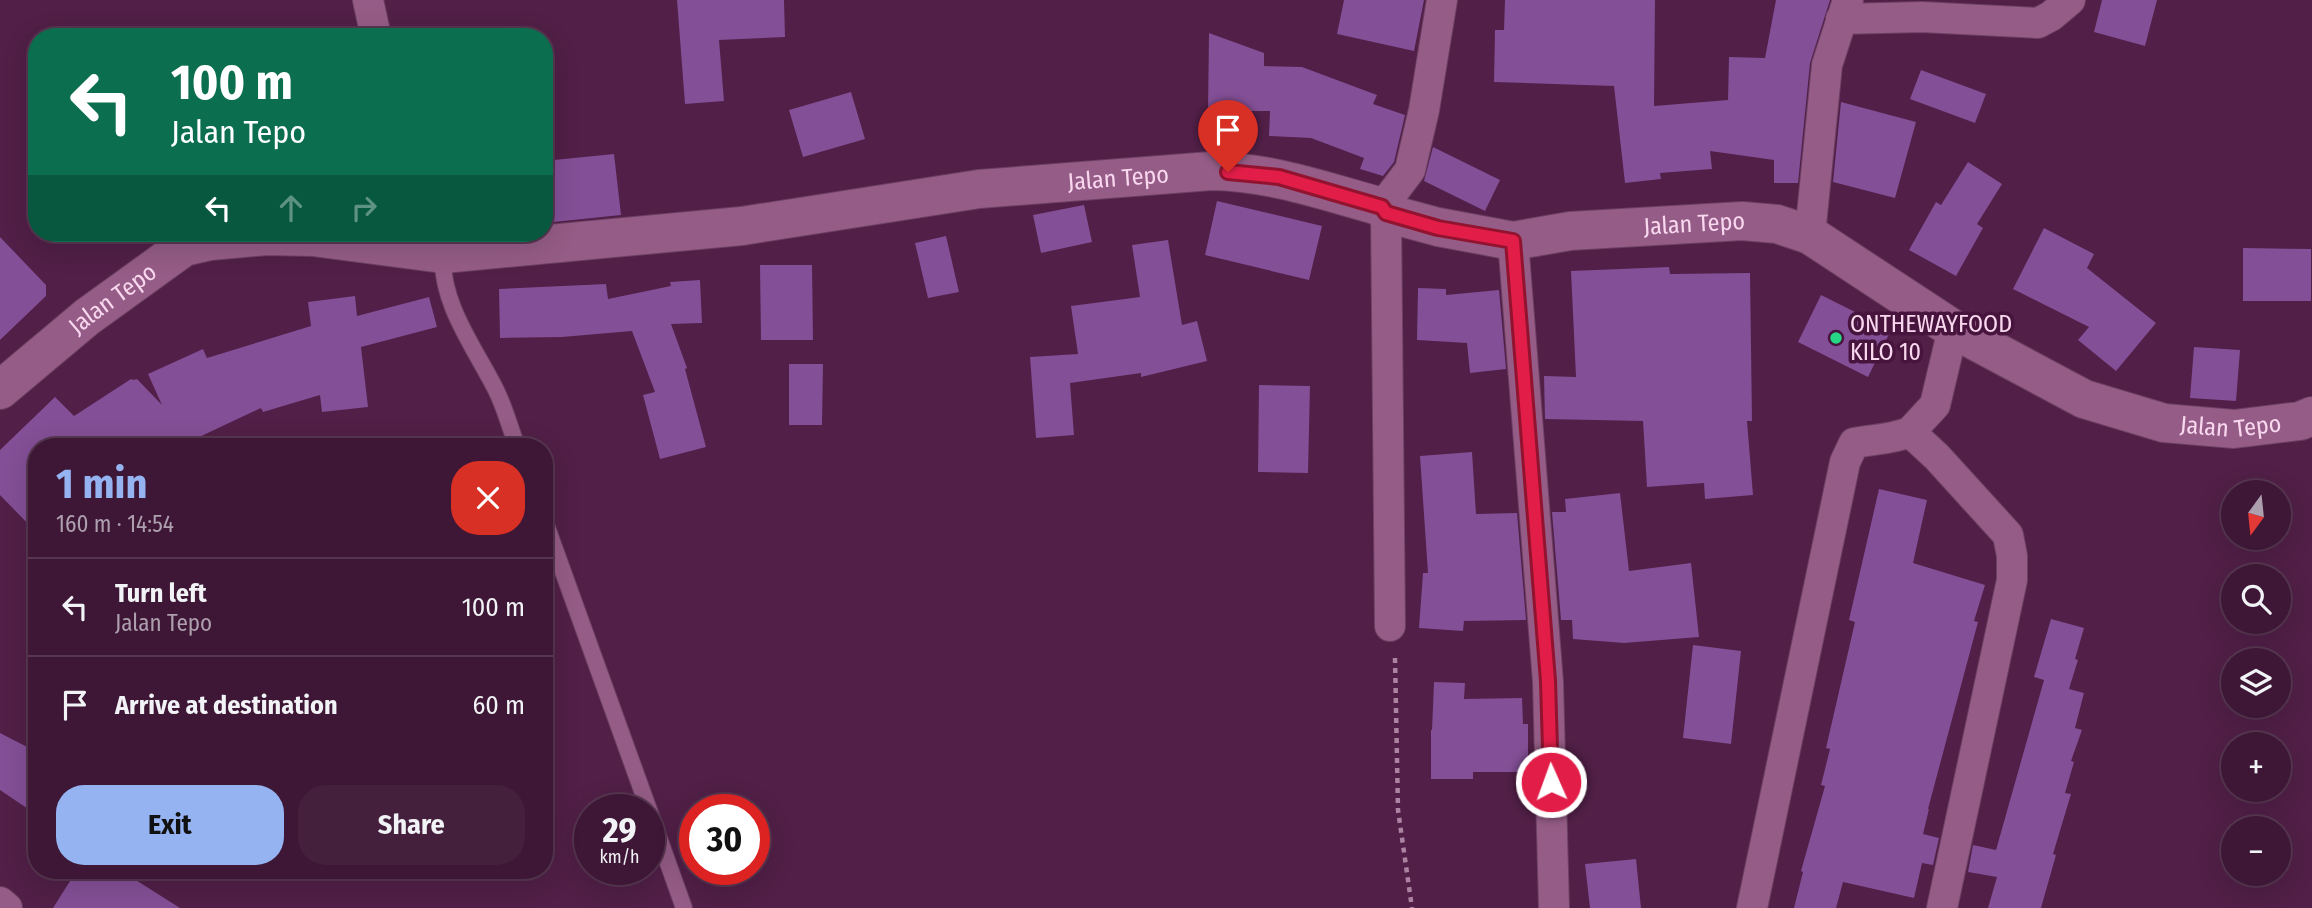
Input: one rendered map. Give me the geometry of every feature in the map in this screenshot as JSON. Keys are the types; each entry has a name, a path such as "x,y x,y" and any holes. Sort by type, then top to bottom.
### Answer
{"street":[{"path":"368,0 374,28"},
{"path":"1390,626 1384,210 1410,170 1424,110 1442,0"},
{"path":"1810,234 1827,65 1844,9 1922,18 2038,23 2070,0"},
{"name":"Jalan Tepo","path":"410,242 443,254 742,226 979,189 1211,171 1244,172 1279,177 1438,228 1513,241 1570,231 1742,221 1777,225 1810,234 1953,329 2084,399 2164,423 2234,429 2300,421 2312,416"},
{"path":"1513,241 1548,681 1554,908"},
{"name":"Jalan Tepo","path":"0,390 88,317 184,247 203,242"},
{"path":"1752,908 1845,462 1854,443 1892,439 1910,432 1935,405 1953,329"},
{"path":"1910,432 1996,521 2008,536 2012,556 2012,580 1942,908"},
{"path":"0,902 7,908"}],"lane":[{"path":"443,254 442,273 454,309 498,393 514,438"},
{"path":"553,544 643,794"},
{"path":"665,855 684,908"}],"path":[{"path":"1390,626 1395,657 1398,810 1412,908"}],"building":[{"path":"677,0 784,0 785,37 719,40 724,101 685,104"},
{"path":"1344,0 1424,0 1414,51 1337,34"},
{"path":"1505,0 1655,0 1654,106 1728,100 1729,57 1765,58 1776,0 1830,0 1810,63 1798,183 1774,183 1774,160 1710,151 1712,169 1660,173 1661,179 1625,183 1614,86 1494,82 1495,30 1504,30"},
{"path":"2102,0 2157,0 2145,46 2094,32"},
{"path":"1209,33 1264,53 1264,66 1302,67 1377,95 1373,104 1405,115 1394,162 1383,176 1360,169 1364,158 1311,138 1269,136 1270,111 1208,111"},
{"path":"1921,70 1986,94 1975,123 1910,99"},
{"path":"851,92 865,139 803,157 789,110"},
{"path":"1841,102 1916,122 1895,198 1833,182"},
{"path":"1433,147 1500,180 1485,211 1424,181"},
{"path":"614,154 621,215 553,222 553,160"},
{"path":"1968,162 2002,184 1977,224 1983,228 1956,276 1909,250 1936,202 1941,205"},
{"path":"1217,201 1322,226 1309,280 1205,255"},
{"path":"1084,205 1092,242 1041,253 1033,215"},
{"path":"2044,228 2094,254 2087,268 2156,323 2116,371 2078,340 2089,327 2013,289"},
{"path":"946,236 959,292 928,298 915,243"},
{"path":"0,237 46,285 46,296 0,340"},
{"path":"1168,240 1182,325 1197,321 1207,361 1141,377 1141,373 1070,383 1074,435 1036,438 1030,357 1078,354 1071,306 1140,297 1132,245"},
{"path":"2243,248 2311,249 2311,301 2243,301"},
{"path":"760,265 812,265 813,340 761,340"},
{"path":"1669,267 1670,274 1750,273 1752,421 1747,421 1753,495 1705,499 1704,483 1647,487 1643,421 1545,419 1544,376 1576,377 1571,271"},
{"path":"700,280 702,323 671,324 687,368 685,369 706,447 660,459 643,395 655,392 632,331 562,337 500,338 499,289 606,284 608,299 671,286 670,282"},
{"path":"1418,288 1446,289 1446,295 1499,290 1506,369 1470,373 1467,343 1417,340"},
{"path":"1821,295 1891,330 1868,377 1798,342"},
{"path":"355,296 357,316 429,297 437,327 361,347 368,407 322,412 320,395 263,412 261,408 197,438 28,438 28,524 0,495 0,450 55,397 74,416 131,379 137,379 162,405 148,374 203,349 207,358 311,326 308,302"},
{"path":"2194,347 2240,350 2236,401 2190,398"},
{"path":"789,364 823,364 822,425 789,425"},
{"path":"1259,385 1310,386 1308,473 1258,472"},
{"path":"1472,452 1476,514 1517,513 1526,620 1464,621 1463,631 1419,628 1423,573 1428,573 1420,456"},
{"path":"1879,489 1927,500 1913,563 1985,585 1974,621 1978,622 1923,834 1939,838 1933,865 1922,863 1914,898 1843,882 1836,908 1794,908 1803,872 1801,871 1825,786 1821,785 1830,749 1826,748 1855,622 1849,620"},
{"path":"1620,493 1629,571 1691,563 1699,637 1624,643 1573,639 1572,620 1561,620 1552,512 1566,512 1565,499"},
{"path":"2051,619 2084,628 2069,689 2084,693 2075,728 2082,730 2071,761 2074,762 2065,793 2071,794 2053,854 2056,855 2041,908 1988,908 1997,877 1968,872 1973,845 1996,850 2044,680 2034,677"},
{"path":"1693,645 1741,651 1731,744 1683,738"},
{"path":"1434,682 1465,683 1464,699 1522,698 1523,724 1528,724 1528,772 1473,772 1473,779 1431,779"},
{"path":"0,733 28,747 28,809 0,790"},
{"path":"1636,859 1641,908 1590,908 1585,864"},
{"path":"71,879 134,879 180,908 53,908"}],"place":[{"name":"ONTHEWAYFOOD KILO 10","path":"1836,338"}],"route":[{"path":"1228,172 1279,177 1382,207 1386,213 1438,228 1513,241 1548,681 1551,782"}]}
